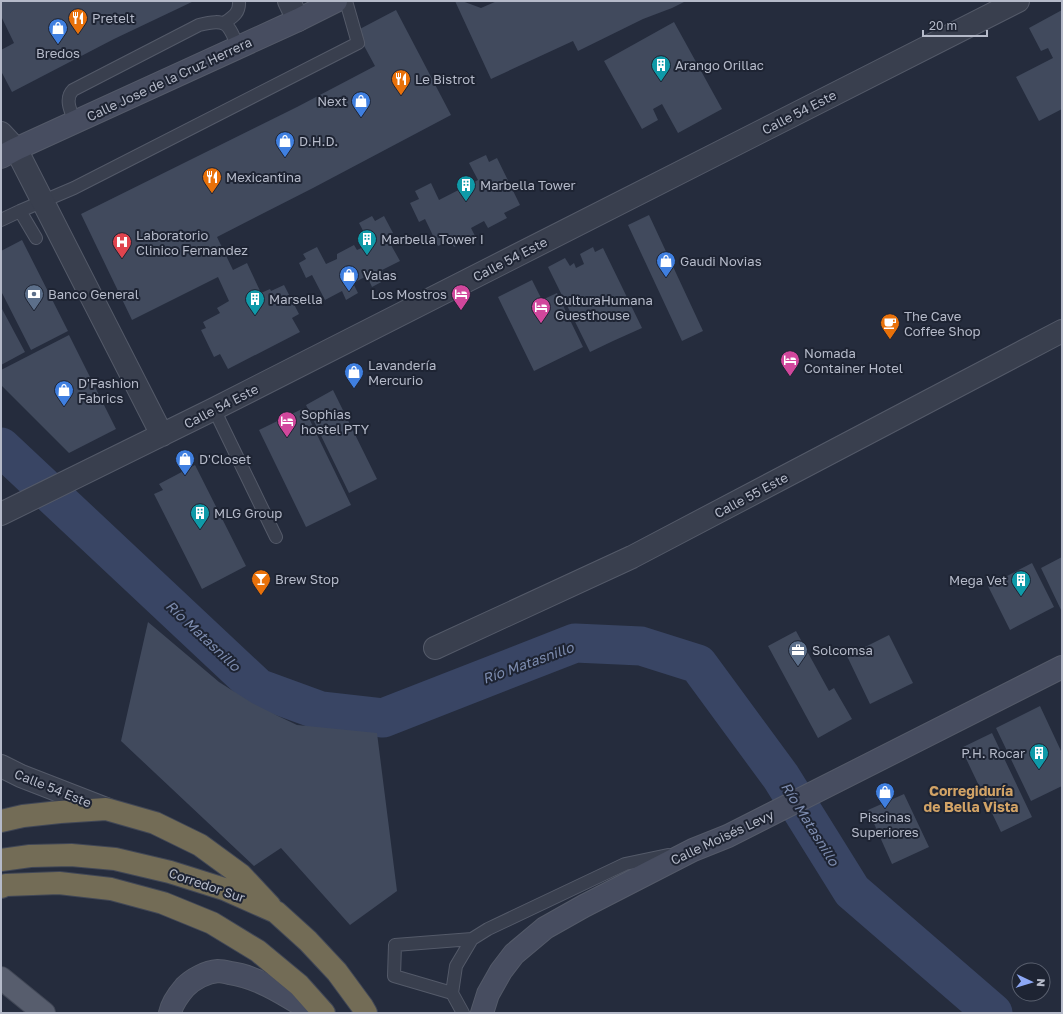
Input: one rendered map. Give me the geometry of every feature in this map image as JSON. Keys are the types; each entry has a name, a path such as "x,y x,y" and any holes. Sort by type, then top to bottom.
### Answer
{"highway":[{"path":"1,821 23,816 106,809 155,823 200,845 241,875 276,912"},
{"name":"Corredor Sur","path":"1,860 30,856 71,855 115,859 170,872 224,889 276,912 308,940 337,972 366,1013"},
{"path":"3,886 59,883 112,889 163,903 212,923 258,951 299,985 324,1013"}],"main road":[{"path":"6,984 44,1013"}],"street":[{"path":"288,1 298,20"},
{"name":"Calle Jose de la Cruz Herrera","path":"9,153 238,48 336,1"},
{"name":"Calle 54 Este","path":"1,514 214,409 1018,1"},
{"path":"1,132 9,153 43,201 162,435"},
{"name":"Calle 55 Este","path":"435,648 632,557 1062,331"},
{"name":"Calle Moisés Levy","path":"482,1013 488,994 501,971 514,954 545,928 584,906 693,850 728,836 1062,667"},
{"name":"Calle 54 Este","path":"1,766 21,776 106,809"},
{"path":"170,1013 171,1008 179,994 189,983 205,974 218,971 237,974 270,986 315,1013"}],"lane":[{"path":"224,23 237,12 239,1"},
{"path":"1,220 74,188 358,43 346,1"},
{"path":"75,122 68,102 70,93 73,90 199,25 210,22 224,23 232,32 238,48"},
{"path":"20,211 36,238"},
{"path":"214,409 276,537"},
{"path":"452,993 394,976 394,946 472,939 488,929 625,864 693,850"},
{"path":"463,1013 452,993 456,966 472,939"}],"building":[{"path":"1,1 194,1 114,39 12,92 1,71 1,50 14,43 1,16"},
{"path":"455,1 462,1 481,8 497,1 686,1 643,19 578,51 573,41 491,79"},
{"path":"396,10 451,115 217,237 233,270 247,263 261,293 270,289 271,291 284,285 299,314 292,318 300,332 228,369 220,354 214,357 201,330 206,328 203,322 220,313 217,308 229,301 218,277 132,320 81,214 297,107 375,66 356,31"},
{"path":"1062,10 1062,109 1039,121 1016,77 1053,58 1048,48 1041,51 1029,28"},
{"name":"Arango Orillac","path":"674,22 722,109 678,133 662,104 653,109 658,120 642,129 604,61"},
{"name":"Marbella Tower","path":"486,155 489,162 497,158 520,205 504,213 507,218 488,228 484,221 471,228 475,236 454,247 450,240 438,246 425,219 419,222 410,203 419,199 415,191 431,183 439,200 478,180 469,163"},
{"name":"Gaudi Novias","path":"649,215 703,331 682,341 628,225"},
{"name":"Marbella Tower I","path":"372,216 375,221 384,216 393,233 386,236 400,261 382,270 387,279 372,287 367,276 353,283 358,293 346,300 342,291 325,300 312,275 306,278 299,263 306,259 303,254 317,247 326,264 337,259 337,254 354,245 357,250 370,244 359,223"},
{"name":"Banco General","path":"22,240 68,331 31,350 1,291 1,251"},
{"path":"593,247 595,252 603,248 642,328 590,352 548,267 565,258 570,266 574,263 576,268 584,264 580,254"},
{"name":"CulturaHumana Guesthouse","path":"532,280 542,300 557,293 583,347 534,371 498,297"},
{"path":"1,307 25,352 1,365"},
{"name":"D'Fashion Fabrics","path":"69,335 116,429 69,453 1,385 1,370"},
{"path":"333,390 377,479 349,493 306,405"},
{"path":"304,408 351,505 306,527 259,430"},
{"name":"MLG Group","path":"195,465 246,566 202,589 154,494 163,490 159,484"},
{"path":"1062,557 1062,612 1041,568"},
{"name":"Mega Vet","path":"1032,563 1054,607 1010,630 988,586"},
{"path":"148,622 219,682 252,703 278,716 297,725 377,733 397,891 350,925 281,848 254,866 121,741"},
{"name":"Solcomsa","path":"796,631 829,691 834,688 852,719 818,738 768,646"},
{"path":"889,635 913,683 870,704 847,656"},
{"name":"P.H. Rocar","path":"1040,706 1062,753 1062,786 1031,801 996,728"},
{"path":"992,733 1032,817 1001,832 961,748"},
{"path":"904,794 929,847 892,864 868,810"}],"waterway":[{"name":"Río Matasnillo","path":"1,447 258,688 321,711 383,718 575,643 641,646 698,664 781,777 852,891 993,1013"}],"place":[{"name":"Pretelt","path":"78,35"},
{"name":"Bredos","path":"58,45"},
{"name":"Arango Orillac","path":"661,82"},
{"name":"Le Bistrot","path":"401,96"},
{"name":"Next","path":"361,118"},
{"name":"D.H.D.","path":"285,158"},
{"name":"Mexicantina","path":"212,194"},
{"name":"Marbella Tower","path":"466,202"},
{"name":"Marbella Tower I","path":"367,256"},
{"name":"Laboratorio Clinico Fernandez","path":"122,259"},
{"name":"Gaudi Novias","path":"666,278"},
{"name":"Valas","path":"349,292"},
{"name":"Banco General","path":"34,311"},
{"name":"Los Mostros","path":"461,311"},
{"name":"Marsella","path":"255,316"},
{"name":"CulturaHumana Guesthouse","path":"541,324"},
{"name":"The Cave Coffee Shop","path":"890,340"},
{"name":"Nomada Container Hotel","path":"790,377"},
{"name":"Lavandería Mercurio","path":"354,389"},
{"name":"D'Fashion Fabrics","path":"64,407"},
{"name":"Sophias hostel PTY","path":"287,438"},
{"name":"D'Closet","path":"185,476"},
{"name":"MLG Group","path":"200,530"},
{"name":"Brew Stop","path":"261,596"},
{"name":"Mega Vet","path":"1021,597"},
{"name":"Solcomsa","path":"798,667"},
{"name":"P.H. Rocar","path":"1039,770"},
{"name":"Piscinas Superiores","path":"885,809"}],"district":[{"name":"Corregiduría de Bella Vista","path":"971,800"}]}
